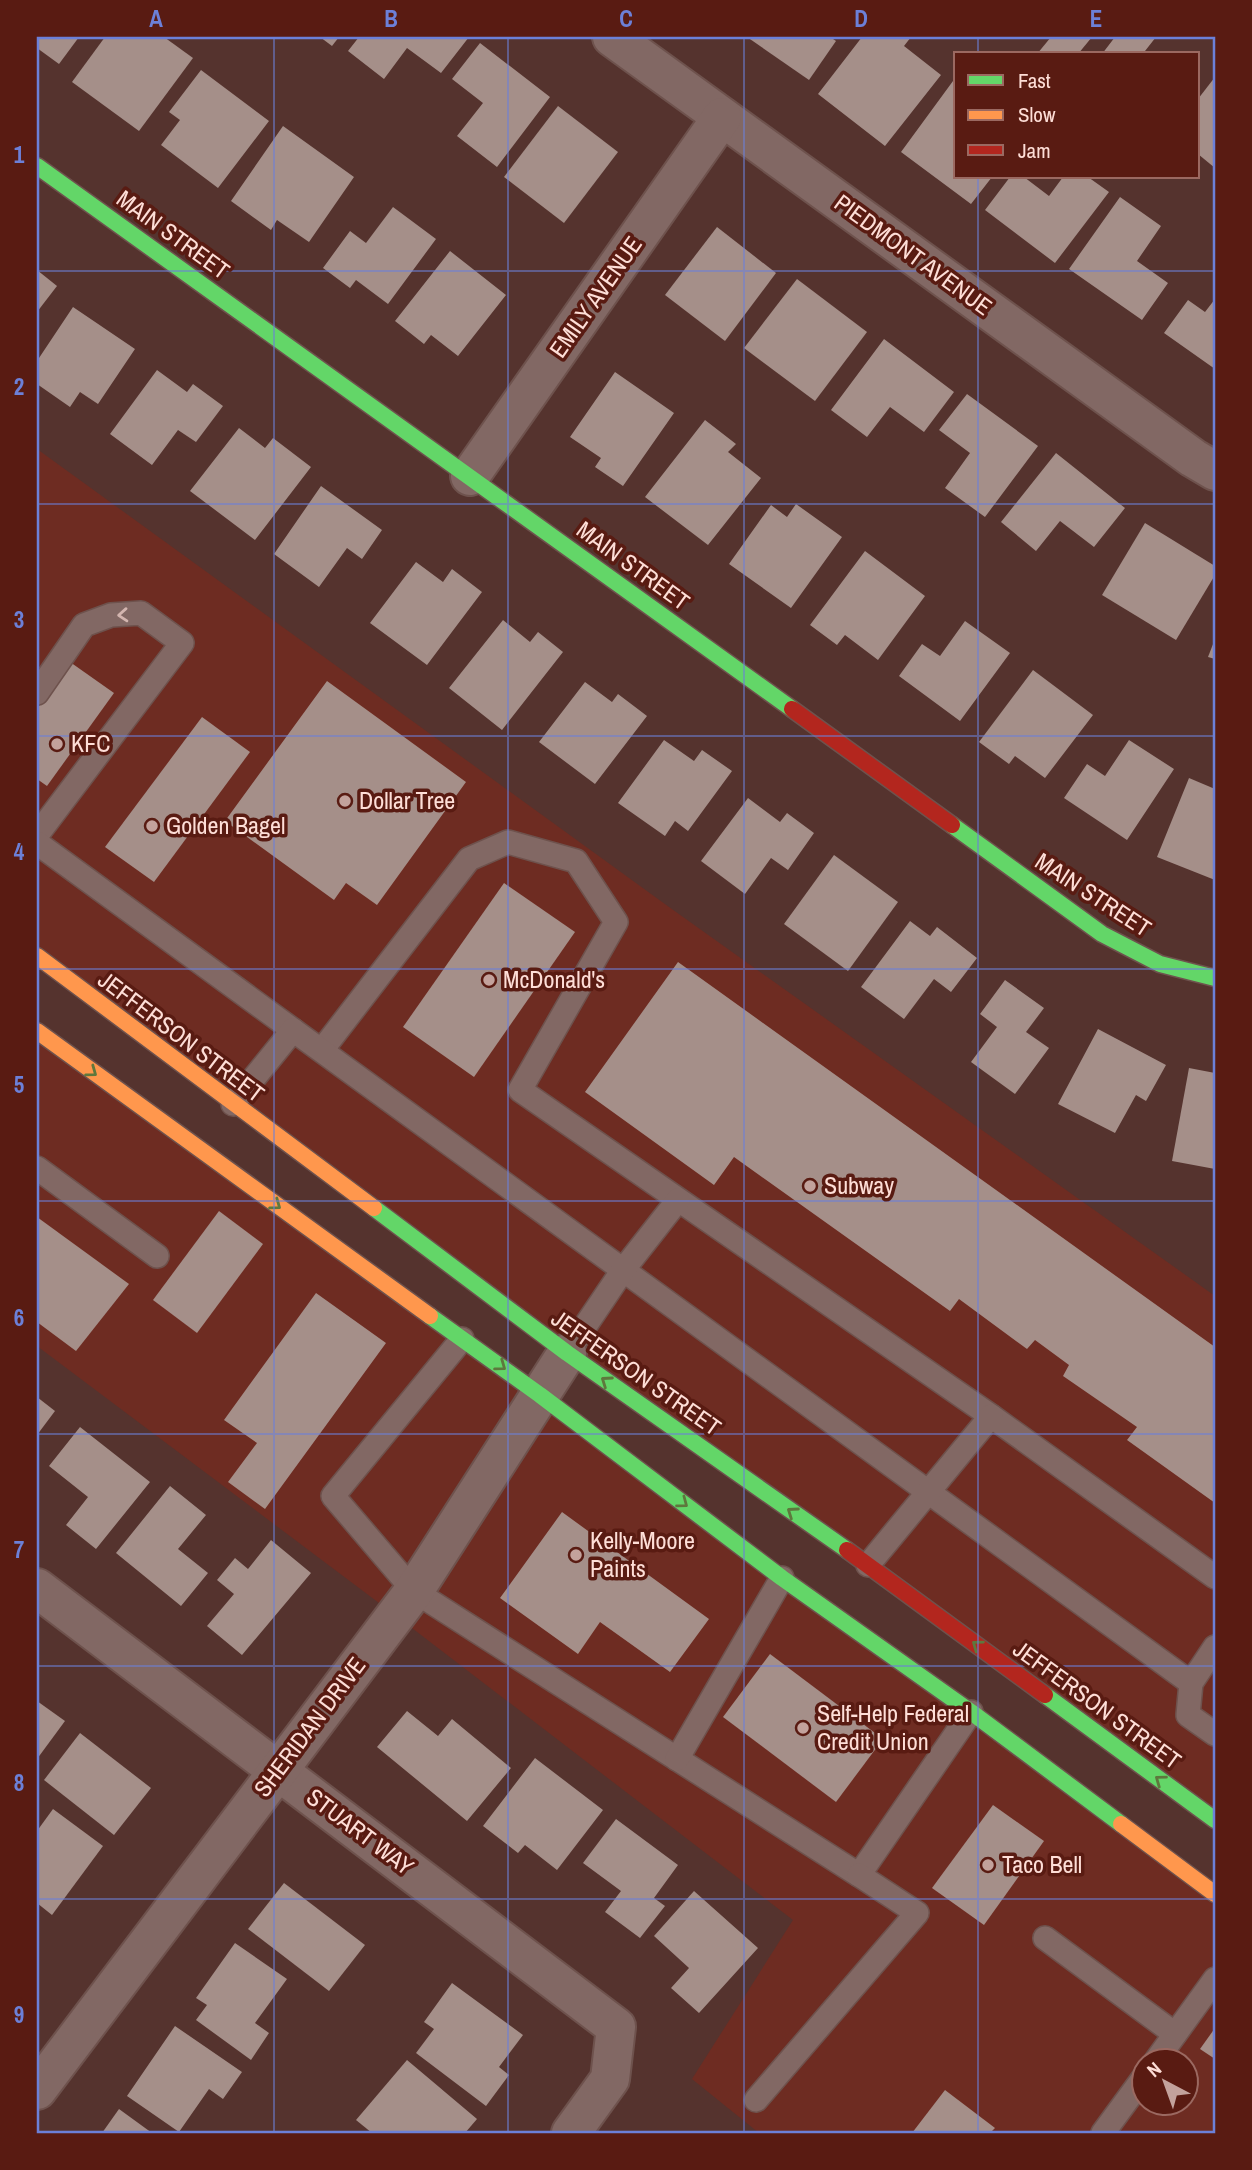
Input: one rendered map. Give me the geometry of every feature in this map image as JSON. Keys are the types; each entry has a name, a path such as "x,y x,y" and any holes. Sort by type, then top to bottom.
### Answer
{"main road":[{"name":"MAIN STREET","path":"37,166 1102,934 1160,964 1215,978"},
{"name":"JEFFERSON STREET","path":"37,956 567,1353 869,1565 1215,1820"},
{"path":"37,1031 540,1395 782,1578 971,1712 1215,1894"}],"street":[{"name":"PIEDMONT AVENUE","path":"612,37 1193,458 1215,471"},
{"name":"EMILY AVENUE","path":"470,476 722,117"},
{"name":"SHERIDAN DRIVE","path":"37,2090 414,1591 567,1353"},
{"name":"STUART WAY","path":"37,1587 616,2027 610,2079 571,2133"}],"lane":[{"path":"37,693 84,625 111,615 141,613 182,643 37,835"},
{"path":"321,1050 469,859 508,842 576,860 616,922 520,1090 991,1416 1215,1577"},
{"path":"37,843 1191,1683"},
{"path":"233,1104 293,1030"},
{"path":"37,1168 157,1256"},
{"path":"567,1353 623,1270 678,1200"},
{"path":"462,1339 333,1496 414,1591 917,1913 756,2100"},
{"path":"869,1565 991,1416"},
{"path":"677,1759 782,1578"},
{"path":"1215,1647 1191,1683 1188,1715 1215,1734"},
{"path":"859,1875 971,1712"},
{"path":"1045,1938 1175,2034"},
{"path":"1165,2048 1215,1979"},
{"path":"1104,2133 1130,2096"}],"shaded area":[{"path":"37,449 669,907 1215,1296 1215,1820 37,956"},
{"path":"37,1031 1215,1894 1215,2133 759,2133 692,2079 793,1920 395,1615 37,1346"}],"building":[{"path":"37,37 79,37 59,64 37,48"},
{"path":"105,37 164,37 193,58 139,131 72,82"},
{"path":"320,37 339,37 332,46"},
{"path":"359,37 469,37 441,73 407,48 384,79 348,51"},
{"path":"747,37 830,37 836,41 809,80"},
{"path":"862,37 911,37 904,46 941,75 885,146 818,94"},
{"path":"1051,37 1092,37 1080,52 1039,52"},
{"path":"1115,37 1156,37 1146,52 1104,52"},
{"path":"480,43 550,97 497,167 457,136 483,103 452,79"},
{"path":"201,70 269,121 218,188 161,145 180,120 169,112"},
{"path":"1215,77 1215,168 1200,156 1200,96"},
{"path":"953,81 954,178 991,178 971,204 901,152"},
{"path":"558,106 618,152 564,223 504,177"},
{"path":"283,126 354,177 309,242 277,220 271,230 231,201"},
{"path":"1009,178 1025,178 1049,196 1062,178 1089,178 1109,192 1055,263 985,210"},
{"path":"1120,197 1161,226 1137,261 1168,283 1142,320 1069,269"},
{"path":"393,207 436,239 388,304 356,280 350,288 323,268 350,231 366,243"},
{"path":"717,227 776,273 725,341 665,295"},
{"path":"450,251 506,295 458,356 431,335 424,344 395,321"},
{"path":"37,270 57,286 37,312"},
{"path":"797,279 867,332 815,401 744,348"},
{"path":"1215,299 1215,369 1164,333 1188,300 1205,312"},
{"path":"73,307 135,349 98,404 80,392 70,407 37,384 37,361"},
{"path":"884,339 954,392 924,432 890,407 867,437 831,410"},
{"path":"157,370 187,392 193,384 223,406 196,442 178,430 152,465 110,434"},
{"path":"615,372 674,413 623,486 595,467 601,458 570,437"},
{"path":"967,394 1038,446 985,517 945,488 970,453 939,430"},
{"path":"705,420 736,444 728,452 761,478 708,545 645,497"},
{"path":"239,428 265,448 273,438 311,467 255,540 190,491"},
{"path":"1056,453 1125,508 1094,547 1060,521 1036,551 1001,522"},
{"path":"321,486 382,530 362,559 347,548 319,587 274,554"},
{"path":"796,504 842,537 791,608 729,564 771,505 787,517"},
{"path":"1145,523 1215,566 1215,575 1176,640 1102,595"},
{"path":"865,551 925,596 878,660 845,635 837,645 810,625"},
{"path":"416,562 443,582 452,569 482,592 427,665 370,623"},
{"path":"503,620 530,642 538,632 563,652 502,730 449,688"},
{"path":"965,621 1010,653 960,721 899,676 922,644 940,656"},
{"path":"1215,639 1215,659 1208,657"},
{"name":"KFC","path":"70,662 114,693 47,786 37,779 37,709"},
{"path":"1033,670 1093,715 1045,778 1015,756 1009,764 979,742"},
{"name":"Dollar Tree","path":"327,681 466,782 377,905 346,883 334,900 225,821"},
{"path":"585,682 612,702 618,694 647,716 595,784 539,742"},
{"path":"202,717 250,752 154,882 105,847"},
{"path":"664,740 694,761 702,750 732,771 688,831 675,821 665,836 618,803"},
{"path":"1129,740 1174,769 1127,840 1064,798 1087,764 1105,776"},
{"path":"1189,778 1215,789 1215,880 1157,857"},
{"path":"748,798 780,822 787,813 814,833 788,870 771,858 745,894 701,861"},
{"path":"834,855 898,902 848,971 784,924"},
{"name":"McDonald's","path":"504,883 575,932 474,1077 403,1027"},
{"path":"910,921 930,936 937,927 977,958 951,992 934,979 904,1019 861,987"},
{"path":"678,962 1215,1347 1215,1503 1127,1440 1137,1427 1063,1376 1069,1365 1035,1340 1027,1349 959,1299 950,1311 734,1157 714,1185 585,1092"},
{"path":"1005,980 1044,1008 1026,1032 1049,1048 1015,1094 971,1062 997,1027 980,1014"},
{"path":"1098,1029 1166,1065 1146,1101 1136,1095 1115,1133 1058,1104"},
{"path":"1189,1068 1215,1073 1215,1169 1172,1161"},
{"path":"219,1211 263,1244 197,1333 153,1300"},
{"path":"37,1217 129,1284 76,1351 37,1322"},
{"path":"316,1293 386,1343 265,1509 228,1482 257,1443 224,1420"},
{"path":"37,1397 55,1411 37,1435"},
{"path":"80,1427 150,1482 96,1549 66,1525 88,1497 49,1466"},
{"path":"170,1486 206,1515 178,1549 208,1573 181,1606 116,1553"},
{"name":"Kelly-Moore Paints","path":"562,1512 709,1619 670,1672 600,1622 578,1654 500,1598"},
{"path":"271,1540 311,1573 242,1655 207,1626 234,1594 217,1580 235,1558 248,1569"},
{"name":"Self-Help Federal Credit Union","path":"770,1654 883,1739 836,1802 723,1717"},
{"path":"37,1701 65,1721 37,1759"},
{"path":"407,1711 438,1736 452,1719 511,1768 467,1821 377,1747"},
{"path":"80,1733 151,1788 114,1835 44,1780"},
{"path":"535,1758 603,1810 557,1870 525,1845 518,1853 483,1826"},
{"name":"Taco Bell","path":"993,1805 1044,1841 984,1925 932,1888"},
{"path":"53,1809 103,1846 52,1915 37,1903 37,1831"},
{"path":"616,1819 678,1865 654,1898 665,1906 640,1938 605,1912 621,1891 583,1863"},
{"path":"284,1883 365,1945 329,1991 248,1929"},
{"path":"694,1891 758,1948 699,2013 671,1988 689,1968 654,1936"},
{"path":"235,1943 287,1979 255,2023 269,2033 251,2060 196,2020 207,2005 196,1998"},
{"path":"452,1983 523,2035 499,2067 509,2075 486,2106 416,2053 434,2029 424,2022"},
{"path":"175,2026 242,2072 223,2099 209,2089 179,2132 127,2096"},
{"path":"1215,2028 1215,2059 1200,2049"},
{"path":"407,2060 477,2119 465,2133 372,2133 356,2120"},
{"path":"945,2090 995,2128 990,2133 912,2133"},
{"path":"119,2109 152,2133 102,2133"}],"traffic: fast":[{"path":"37,166 792,709"},
{"path":"952,825 1102,934 1160,964 1215,978"},
{"path":"374,1208 567,1353 847,1550"},
{"path":"430,1316 540,1395 782,1578 971,1712 1121,1824"},
{"path":"1045,1695 1215,1820"}],"traffic: slow":[{"path":"37,956 374,1208"},
{"path":"37,1031 430,1316"},
{"path":"1121,1824 1215,1894"}],"traffic: jam":[{"path":"792,709 952,825"},
{"path":"847,1550 1045,1695"}],"place":[{"name":"KFC","path":"57,744"},
{"name":"Dollar Tree","path":"345,801"},
{"name":"Golden Bagel","path":"152,826"},
{"name":"McDonald's","path":"489,980"},
{"name":"Subway","path":"810,1186"},
{"name":"Kelly-Moore Paints","path":"576,1555"},
{"name":"Self-Help Federal Credit Union","path":"803,1728"},
{"name":"Taco Bell","path":"988,1865"}]}
